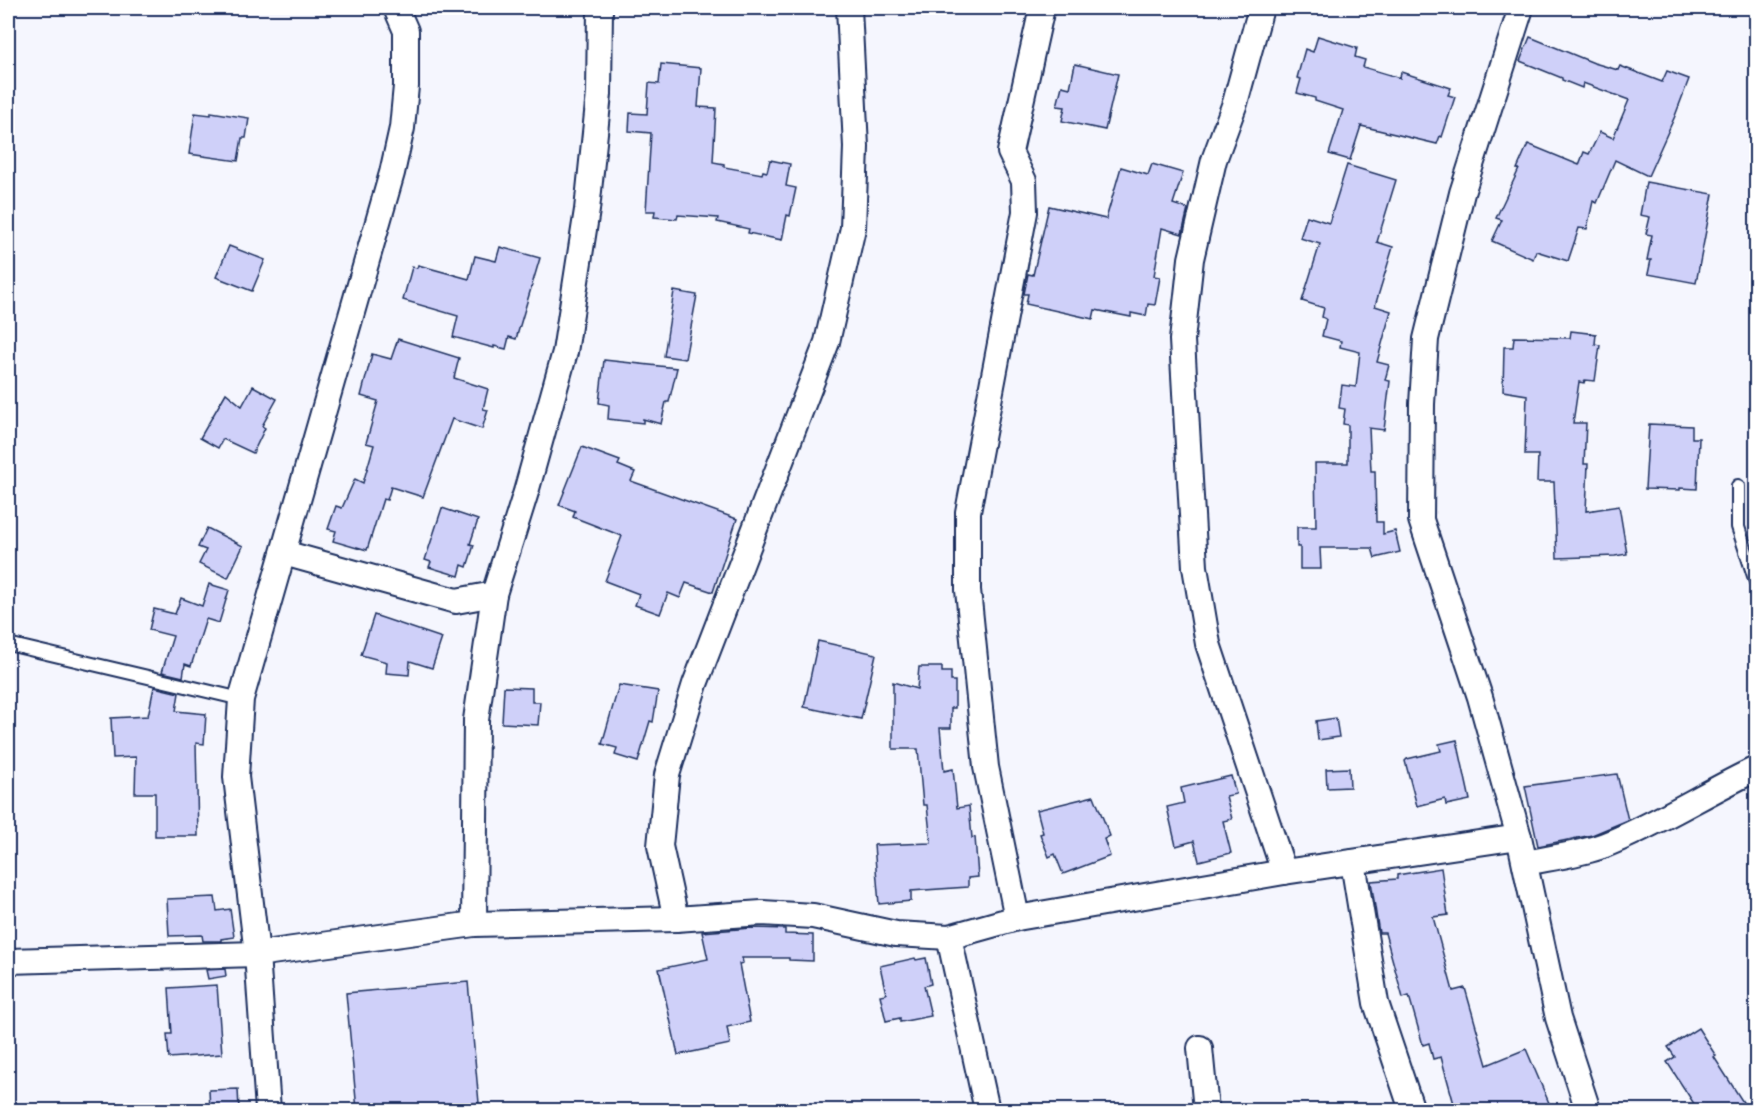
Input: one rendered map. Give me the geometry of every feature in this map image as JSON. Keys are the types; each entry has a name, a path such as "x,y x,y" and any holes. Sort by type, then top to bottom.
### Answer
{"street":[{"path":"268,1110 257,954 236,777 241,699 392,173 402,128 406,86 406,31 396,8"},
{"path":"474,924 476,720 494,594 526,492 564,352 587,210 599,93 600,8"},
{"path":"676,919 660,846 667,775 695,684 828,342 853,228 856,147 849,8"},
{"path":"1017,918 986,767 968,590 968,512 1025,212 1024,181 1010,152 1042,8"},
{"path":"1261,8 1235,103 1214,160 1191,259 1182,340 1195,567 1208,644 1284,872"},
{"path":"1521,8 1462,193 1426,339 1422,404 1421,520 1480,697 1519,837 1558,1018 1588,1110"},
{"path":"284,553 456,602 494,594"},
{"path":"1525,863 1603,846 1657,822 1756,769"},
{"path":"8,961 257,954 474,924 676,919 762,913 813,916 896,934 949,937 1017,918 1284,872 1519,837"},
{"path":"1353,862 1376,1003 1412,1110"},
{"path":"949,937 987,1110"},
{"path":"1200,1048 1206,1110"}],"lane":[{"path":"1738,486 1738,528 1756,582"},
{"path":"8,644 241,699"}],"building":[{"path":"1318,36 1357,48 1355,57 1365,60 1363,67 1400,78 1401,72 1451,88 1448,95 1455,97 1442,137 1440,136 1437,144 1361,126 1350,160 1329,154 1343,110 1297,93 1301,79 1297,78 1305,49 1313,52"},
{"path":"1530,37 1594,63 1618,70 1620,66 1662,82 1667,71 1689,79 1648,176 1615,160 1597,203 1593,201 1587,229 1579,228 1568,261 1536,251 1533,259 1492,241 1502,220 1496,218 1528,144 1579,165 1584,152 1589,154 1600,132 1613,138 1629,100 1583,83 1582,88 1520,61"},
{"path":"661,64 701,68 698,107 716,108 713,162 724,164 724,167 762,174 763,171 767,172 770,160 790,164 786,186 796,188 782,240 748,233 749,229 717,222 718,218 678,215 677,219 654,217 655,211 646,211 651,133 629,131 630,113 647,114 649,83 659,84"},
{"path":"1075,64 1118,74 1105,130 1062,121 1065,107 1057,106 1062,86 1070,88"},
{"path":"211,112 249,118 246,138 242,138 238,161 189,154 195,113 211,115"},
{"path":"1152,164 1183,173 1173,204 1188,209 1182,234 1162,228 1154,276 1160,277 1155,305 1148,304 1146,316 1131,313 1131,317 1095,310 1093,319 1026,304 1028,294 1024,294 1028,274 1033,275 1049,206 1106,219 1121,167 1148,175"},
{"path":"1347,165 1396,180 1377,242 1393,247 1375,306 1391,311 1377,362 1389,365 1385,380 1390,381 1384,430 1369,428 1371,471 1375,471 1376,522 1383,522 1383,534 1395,531 1400,552 1375,558 1372,548 1320,548 1321,569 1300,569 1297,527 1316,527 1315,463 1348,463 1348,425 1343,424 1345,409 1339,408 1342,385 1356,387 1360,352 1340,347 1341,341 1322,336 1326,319 1322,317 1324,308 1302,301 1320,244 1300,238 1307,216 1329,223"},
{"path":"1646,182 1713,194 1696,283 1648,274 1651,260 1647,260 1652,235 1646,234 1650,217 1640,215"},
{"path":"229,246 265,260 252,291 216,277"},
{"path":"500,247 540,258 516,339 509,337 506,349 453,337 458,316 403,300 412,267 417,268 418,265 469,279 475,256 496,261"},
{"path":"674,291 697,295 685,359 664,356"},
{"path":"1571,331 1596,334 1595,344 1600,345 1595,381 1579,382 1573,423 1586,423 1584,464 1588,464 1586,511 1619,506 1627,554 1557,558 1554,482 1537,482 1538,455 1525,455 1527,395 1503,391 1504,347 1513,347 1514,337 1570,338"},
{"path":"398,339 459,358 454,378 488,389 483,409 488,410 482,429 452,419 423,497 391,487 387,500 383,499 367,550 333,541 336,531 328,529 336,506 342,508 355,479 363,483 374,445 366,443 378,401 361,396 372,354 391,359"},
{"path":"604,360 677,368 661,424 643,419 643,423 608,419 609,405 599,403"},
{"path":"253,386 277,399 262,426 265,428 253,453 223,439 218,448 200,438 226,393 242,406"},
{"path":"1649,424 1692,426 1692,438 1699,438 1697,489 1645,489"},
{"path":"582,447 620,461 618,465 635,472 631,481 737,519 713,592 686,583 680,598 668,593 660,614 635,605 639,594 605,581 622,536 573,517 575,511 559,505"},
{"path":"442,508 478,520 470,544 474,545 467,567 462,565 459,576 429,567 431,562 425,560"},
{"path":"207,528 243,546 228,578 199,564 206,550 198,547"},
{"path":"209,584 229,590 219,623 206,619 191,666 185,664 183,677 162,672 173,636 149,630 154,609 175,614 181,598 202,606"},
{"path":"374,615 442,638 432,668 410,661 409,675 386,673 387,662 361,655"},
{"path":"818,641 876,654 861,719 804,707"},
{"path":"919,667 942,667 942,672 951,672 951,681 955,681 955,708 951,708 951,728 940,728 944,771 953,769 957,808 969,806 972,838 975,837 978,877 968,878 968,887 911,891 911,901 879,904 874,845 931,843 927,805 923,805 918,749 893,749 893,682 917,689"},
{"path":"619,685 658,691 653,722 650,721 638,762 615,755 617,748 602,744"},
{"path":"154,687 179,693 176,711 206,714 204,744 196,743 198,836 155,836 155,793 135,793 136,757 113,758 111,718 148,716"},
{"path":"504,687 532,688 532,702 540,702 538,725 502,723"},
{"path":"1336,718 1339,737 1318,740 1316,721"},
{"path":"1457,740 1470,800 1446,805 1445,799 1417,806 1405,761 1441,751 1439,744"},
{"path":"1349,768 1350,787 1327,788 1326,769"},
{"path":"1617,774 1628,820 1592,835 1538,846 1525,786"},
{"path":"1231,776 1236,794 1226,796 1232,819 1223,821 1231,853 1199,861 1194,841 1176,846 1167,807 1184,803 1181,788"},
{"path":"1094,796 1110,836 1104,839 1110,856 1063,874 1055,854 1049,857 1040,834 1043,833 1037,810"},
{"path":"1441,868 1448,915 1433,917 1453,991 1465,988 1487,1065 1526,1049 1552,1110 1459,1110 1457,1103 1454,1104 1441,1057 1433,1059 1429,1043 1423,1045 1409,996 1403,998 1385,933 1379,933 1371,881 1397,879 1397,875"},
{"path":"215,897 217,911 230,909 234,937 221,939 221,941 203,941 202,935 169,936 167,899"},
{"path":"751,928 785,929 785,934 813,935 813,961 789,960 789,958 742,958 743,963 739,964 750,1022 727,1027 730,1044 678,1055 659,969 708,959 702,932"},
{"path":"915,958 916,960 926,958 931,984 924,986 931,1016 900,1022 900,1018 886,1021 880,995 886,994 880,966"},
{"path":"225,969 226,976 208,979 206,970"},
{"path":"468,982 479,1103 357,1110 346,993"},
{"path":"217,985 222,1054 169,1058 167,1034 172,1034 169,988"},
{"path":"1698,1028 1748,1110 1709,1110 1706,1105 1698,1110 1667,1062 1675,1057 1668,1047"},
{"path":"238,1089 239,1110 210,1110 209,1090"}]}
